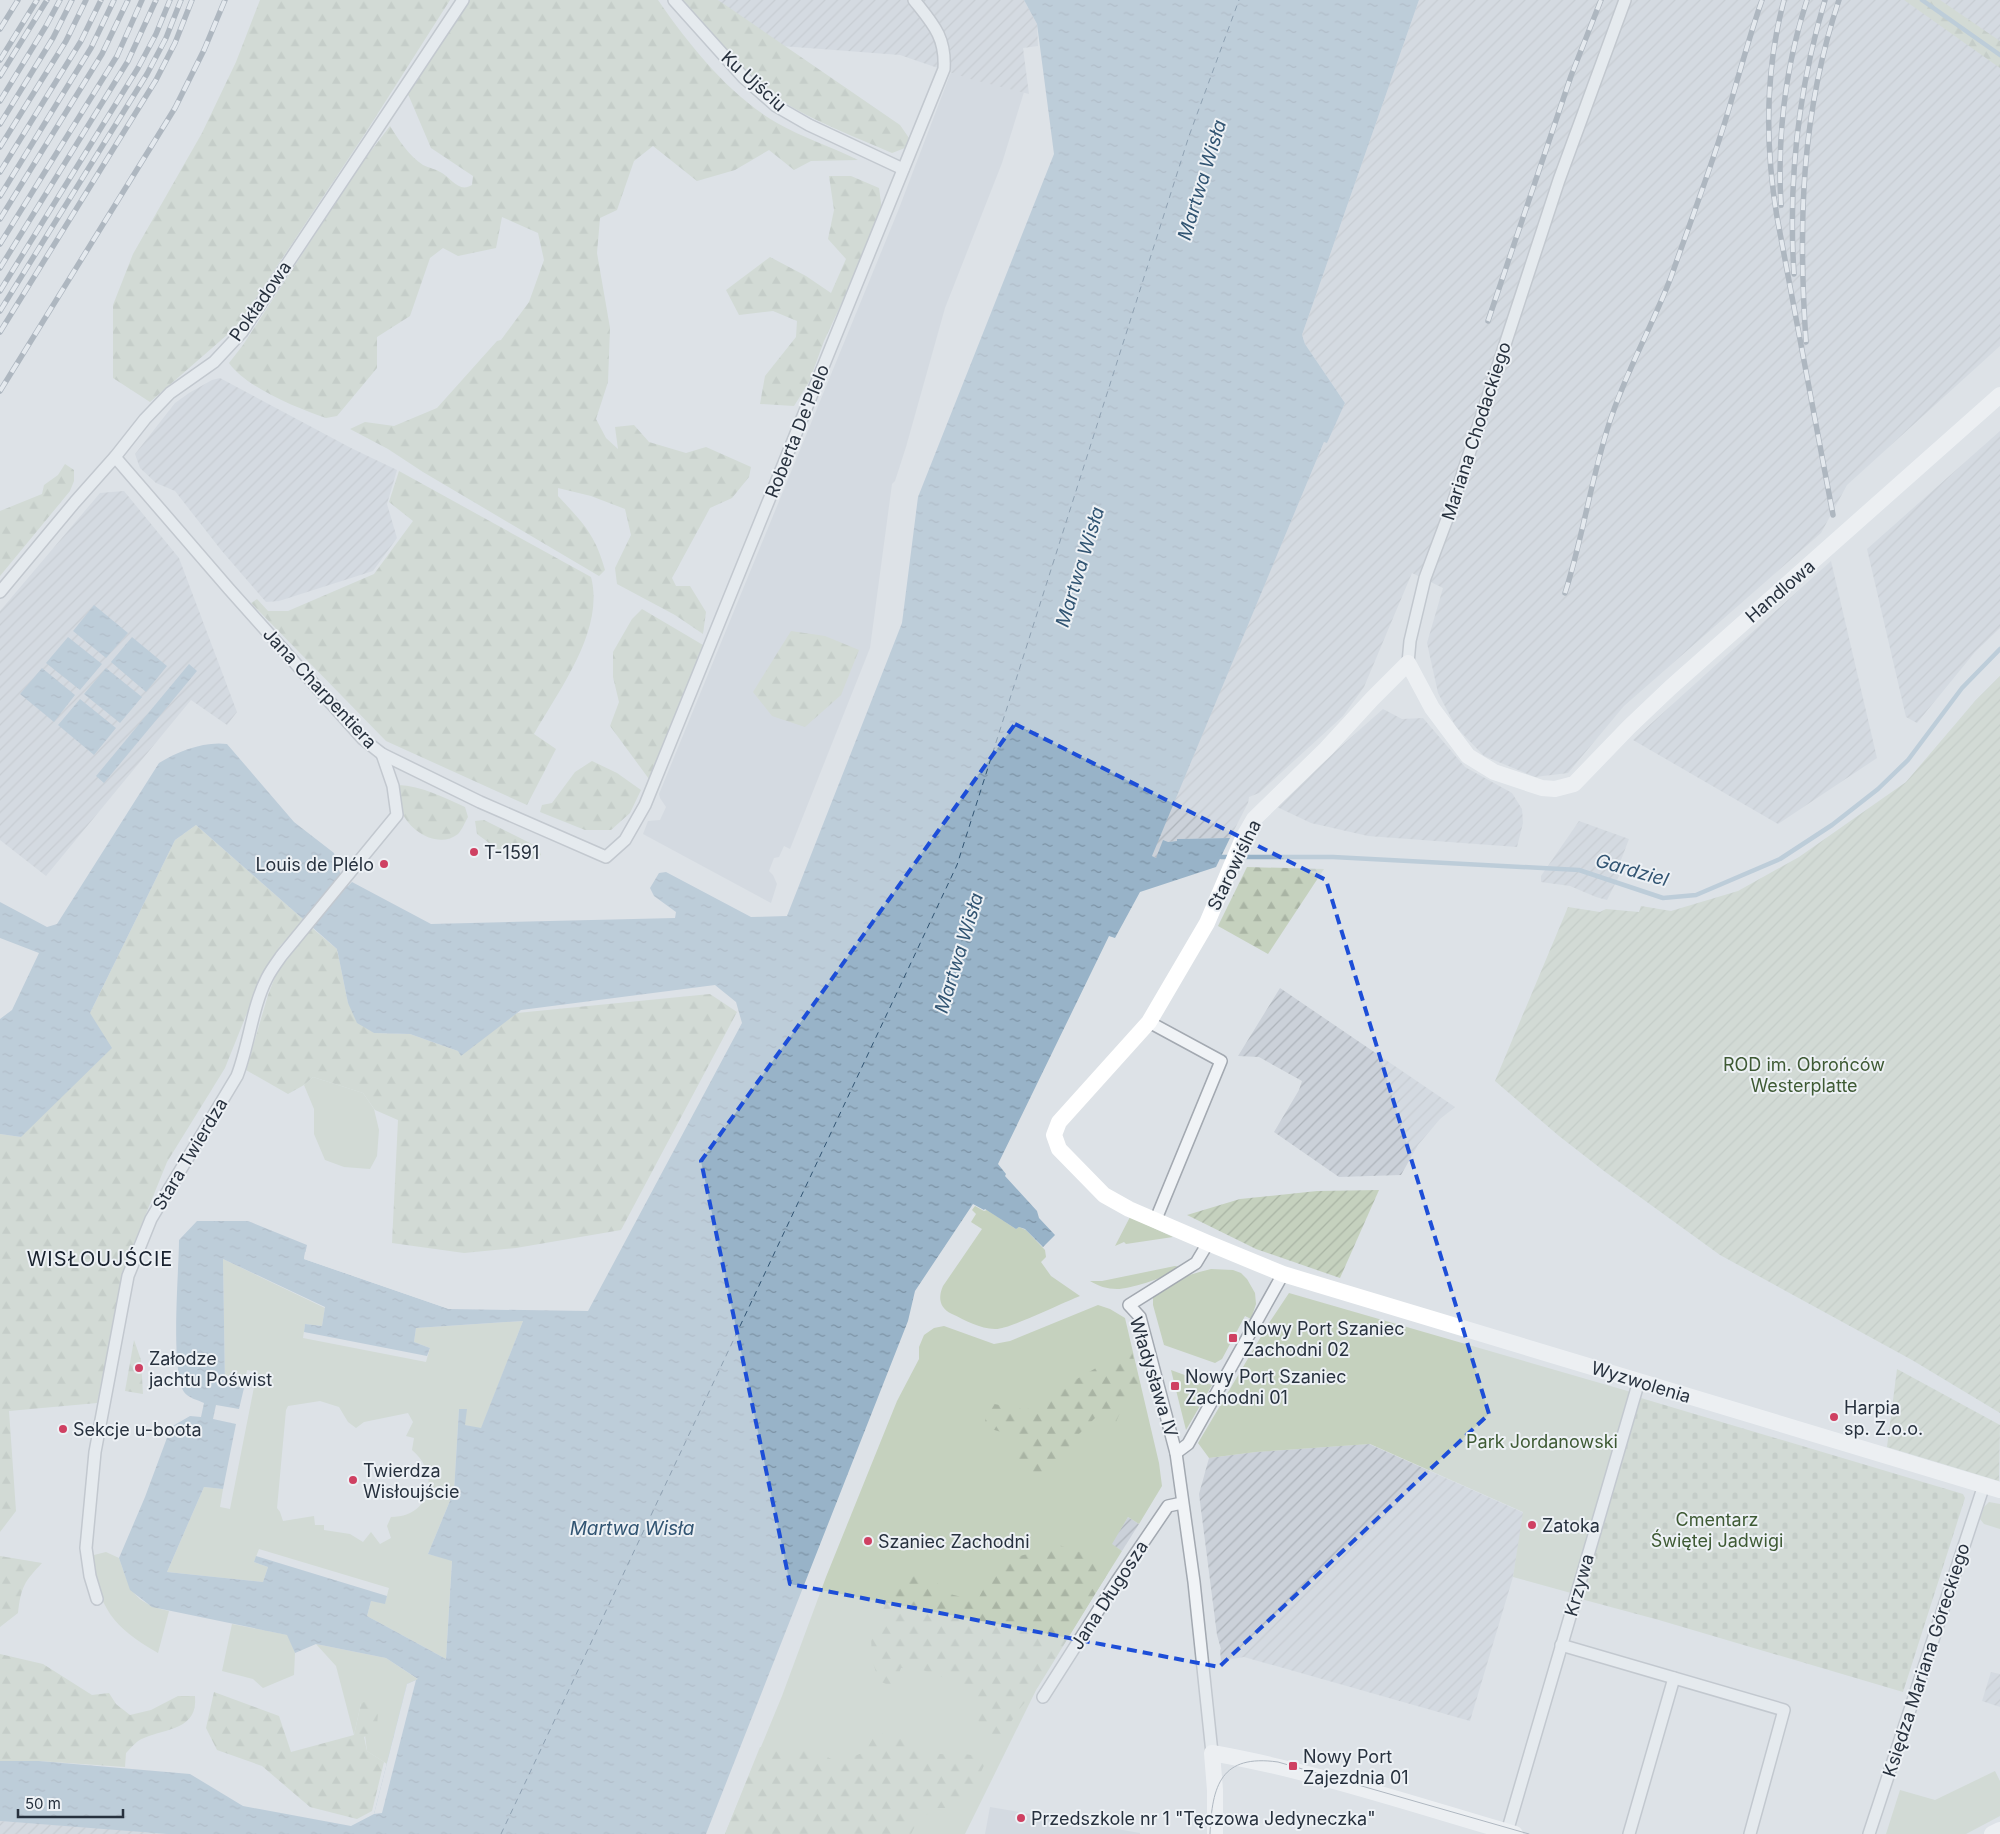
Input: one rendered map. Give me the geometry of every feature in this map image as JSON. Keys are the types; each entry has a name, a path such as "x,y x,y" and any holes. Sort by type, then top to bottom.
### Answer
{"street":[{"name":"Pokładowa","path":"0,592 145,419 170,393 214,362 242,332 463,0"},
{"name":"Ku Ujściu","path":"674,0 744,78 776,106 809,125 903,168"},
{"name":"Roberta De'Plelo","path":"606,857 625,840 646,805 944,69 945,55 942,40 930,20 914,0"},
{"name":"Mariana Chodackiego","path":"1408,663 1410,641 1425,578 1453,503 1559,180 1624,0"},
{"name":"Handlowa","path":"1408,663 1432,708 1468,756 1494,772 1542,788 1562,788 1574,784 1670,688 2000,395"},
{"name":"Jana Charpentiera","path":"115,457 222,582 363,738 382,754 480,802 606,857"},
{"name":"Starowiślna","path":"1208,1244 1129,1209 1104,1195 1059,1149 1054,1135 1059,1122 1149,1022 1206,923 1243,838 1254,818 1326,749 1408,663"},
{"name":"Stara Twierdza","path":"97,1599 90,1576 86,1548 95,1452 128,1276 151,1220 237,1076 245,1055 266,979 282,955 397,815 394,786 382,754"},
{"path":"1149,1022 1221,1061 1156,1220"},
{"path":"1208,1244 1282,1274"},
{"name":"Władysława IV","path":"1208,1244 1196,1263 1129,1305 1140,1317 1176,1453 1194,1582 1212,1753 1215,1790 1214,1834"},
{"name":"Władysława IV","path":"1176,1453 1188,1444 1282,1274"},
{"name":"Wyzwolenia","path":"1282,1274 1992,1488"},
{"name":"Krzywa","path":"1511,1833 1562,1645 1639,1381"},
{"name":"Księdza Mariana Góreckiego","path":"1868,1834 1992,1488"},
{"name":"Jana Długosza","path":"1043,1698 1117,1581 1168,1506 1182,1503"},
{"path":"1562,1645 1784,1710 1750,1834"},
{"path":"1629,1834 1674,1678"},
{"path":"1212,1753 1292,1770 1511,1833"},
{"path":"1992,1834 2000,1830"}],"highlighted area":[{"path":"1015,724 1326,880 1489,1414 1219,1667 790,1584 701,1161"}],"shaded area":[{"path":"718,0 1024,0 1037,24 1038,46 1023,48 1029,94 970,79 900,55 756,44"},
{"path":"1419,0 2000,0 2000,346 1847,485 1821,533 1624,706 1568,773 1535,777 1484,756 1456,727 1438,693 1427,643 1443,588 1412,573 1364,687 1343,716 1259,793 1249,797 1248,803 1230,838 1178,839 1177,841 1168,842 1156,858 1151,856 1324,442 1327,442 1345,403 1305,344 1302,335"},
{"path":"951,72 1024,92 1002,163 945,308 906,447 895,481 892,484 870,648 790,849 784,846 779,857 774,858 769,871 777,884 771,903 643,834 648,821 660,820 666,807 659,794 898,211"},
{"path":"220,378 351,448 397,470 387,504 397,538 373,571 279,601 266,602 221,550 175,491 156,483 140,468 135,454 175,403 212,380"},
{"path":"2000,431 2000,628 1975,652 1917,723 1906,717 1867,549"},
{"path":"124,491 179,558 237,712 227,725 191,700 46,876 0,840 0,611 100,493"},
{"path":"1831,561 1877,758 1778,824 1633,740"},
{"path":"1383,709 1402,719 1423,718 1465,767 1512,793 1522,809 1523,823 1517,847 1368,836 1311,823 1277,807 1293,789"},
{"path":"1579,821 1629,839 1621,860 1621,872 1607,900 1570,886 1541,882 1541,876"},
{"path":"1280,988 1455,1107 1440,1119 1418,1145 1401,1175 1339,1177 1274,1132 1299,1090 1302,1081 1259,1057 1238,1056"},
{"path":"1369,1444 1524,1513 1513,1577 1470,1721 1244,1657 1221,1661 1221,1649 1217,1635 1199,1494 1209,1458 1256,1452"},
{"path":"1128,1517 1139,1524 1122,1551 1111,1544"},
{"path":"1991,1672 2000,1674 2000,1707 1982,1701"},
{"name":"Przedszkole nr 1 \"Tęczowa Jedyneczka\"","path":"990,1807 1140,1833 1140,1834 985,1834"},
{"path":"0,1821 166,1833 168,1834 0,1834"}],"green space":[{"path":"260,0 450,0 366,132 240,322 150,402 113,378 113,305 133,254 202,133 236,62"},
{"path":"470,0 658,0 696,51 743,99 777,123 858,160 811,161 794,170 769,150 735,170 697,181 653,146 634,161 617,210 600,218 597,253 610,328 608,382 596,419 606,438 618,449 615,427 634,425 649,442 686,453 706,447 751,467 749,477 732,498 710,508 672,578 676,586 690,586 706,612 703,634 675,615 617,584 615,568 631,535 625,509 591,496 558,488 558,496 581,522 597,547 605,570 599,576 423,472 388,449 350,429 365,422 394,426 437,408 497,341 501,340 529,302 544,260 538,233 502,217 496,248 458,256 443,248 430,258 410,316 377,337 377,368 337,416 326,418 273,396 248,381 229,363 243,345 361,164 390,126 400,142 423,165 440,172 459,186 467,187 472,185 473,176 431,148 408,94"},
{"path":"679,0 718,0 900,125 909,138 905,148 892,153 820,122 779,99 738,65"},
{"path":"1904,0 1940,0 2000,41 2000,68"},
{"path":"829,176 851,176 879,188 882,210 824,341 809,382 794,406 760,404 765,376 796,337 797,321 773,311 739,315 726,290 770,257 806,276 831,293 846,259 828,239 834,210"},
{"path":"65,464 74,470 74,481 70,491 0,576 0,511 42,494 44,485 58,475"},
{"path":"399,471 591,577 594,597 592,618 586,638 567,679 534,734 556,749 527,805 386,741 251,603 257,599 268,611 288,611 374,574 413,521 389,502"},
{"path":"642,609 703,645 704,649 653,776 649,779 610,726 619,702 613,677 613,652 632,619"},
{"path":"791,631 825,636 859,650 841,695 805,727 772,716 753,692"},
{"name":"ROD im. Obrońców Westerplatte","path":"2000,676 2000,1413 1912,1360 1720,1255 1604,1171 1559,1136 1495,1081 1568,907 1600,912 1606,909 1639,912 1641,906 1671,911 1738,891 1799,857 1906,782 1975,701"},
{"path":"592,761 617,773 641,790 630,813 611,830 585,830 540,812 542,805 552,803 575,772"},
{"path":"398,785 424,790 465,807 468,817 458,834 442,840 433,839 416,830 404,817 399,800"},
{"path":"484,820 538,847 541,855 523,860 515,859 499,851 477,834 475,821"},
{"path":"196,825 304,920 280,946 261,978 225,1068 167,1162 128,1258 97,1403 9,1411 16,1511 0,1532 0,1134 21,1137 90,1013 175,840"},
{"path":"1247,867 1324,869 1268,954 1218,926"},
{"path":"312,928 337,949 348,1003 374,1033 410,1034 458,1051 517,1013 710,994 737,1012 621,1230 516,1248 464,1253 392,1243 398,1120 375,1110 363,1093 313,1077 304,1085 288,1094 246,1070 268,995 277,972"},
{"path":"313,1077 363,1093 374,1109 379,1130 377,1156 370,1169 344,1167 325,1160 314,1134 314,1109 304,1085"},
{"path":"1379,1190 1340,1278 1256,1249 1187,1215 1240,1199 1317,1191"},
{"path":"975,1206 984,1211 987,1210 1016,1229 1019,1227 1026,1230 1045,1250 1046,1257 1041,1262 1051,1276 1080,1296 1023,1321 995,1329 978,1326 944,1309 940,1298 943,1286 982,1229 971,1222 976,1214 972,1210"},
{"path":"1130,1217 1173,1237 1126,1244 1124,1242 1115,1246"},
{"path":"223,1259 325,1308 322,1326 305,1324 303,1338 426,1362 430,1348 414,1342 416,1328 523,1321 481,1429 465,1425 459,1409 454,1491 428,1554 452,1560 446,1659 367,1616 371,1601 385,1603 389,1588 259,1549 254,1562 268,1567 263,1582 167,1572 204,1487 223,1489 220,1507 230,1509 257,1372 247,1370 244,1388 225,1383","holes":["320,1401 339,1407 348,1422 356,1428 364,1422 408,1413 413,1422 406,1436 414,1438 412,1450 421,1460 427,1471 429,1482 427,1492 423,1502 415,1510 405,1515 391,1517 387,1526 391,1538 380,1544 371,1532 363,1542 350,1534 324,1530 324,1525 315,1525 314,1516 283,1521 277,1508 286,1410 288,1406"]},
{"path":"1175,1266 1181,1267 1160,1278 1123,1288 1106,1288 1090,1281 1102,1281"},
{"path":"1211,1269 1233,1270 1241,1273 1255,1293 1256,1304 1251,1319 1245,1316 1222,1359 1215,1363 1164,1345 1153,1305 1153,1297 1166,1286 1187,1276"},
{"name":"Park Jordanowski","path":"1289,1293 1631,1392 1571,1593 1513,1577 1523,1512 1370,1444 1256,1452 1209,1458 1198,1443 1269,1323"},
{"path":"1098,1305 1110,1309 1125,1318 1159,1463 1162,1486 1139,1524 1128,1517 1112,1544 1122,1551 1041,1680 965,1834 725,1834 782,1696 826,1577 897,1401 919,1359 919,1347 924,1335 934,1328 944,1326 994,1344 1010,1341"},
{"path":"134,1340 141,1360 143,1394 125,1391"},
{"path":"1131,1348 1141,1388 1126,1399 1116,1422 1101,1416 1095,1418 1072,1441 1063,1460 1044,1475 1032,1475 1012,1455 1019,1447 1015,1436 984,1427 989,1403 1026,1410"},
{"path":"1897,1369 2000,1425 1999,1481 1887,1447"},
{"path":"1171,1370 1212,1385 1186,1430"},
{"name":"Cmentarz Świętej Jadwigi","path":"1641,1398 1963,1494 1965,1498 1903,1692 1581,1599"},
{"path":"1989,1502 2000,1504 2000,1529 1984,1524 1980,1519 1984,1507"},
{"path":"1059,1545 1076,1551 1098,1555 1108,1573 1038,1687 1021,1707 1002,1735 990,1739 980,1726 974,1705 961,1684 920,1669 901,1668 893,1687 879,1681 872,1660 871,1636 891,1592 907,1571 928,1576 950,1594 977,1601 989,1579 1020,1556"},
{"path":"106,1552 119,1558 130,1587 140,1599 157,1608 169,1611 158,1653 129,1634 110,1614 98,1589 90,1556"},
{"path":"0,1556 42,1563 24,1585 18,1613 0,1627"},
{"path":"232,1624 288,1635 295,1653 294,1675 263,1688 253,1679 222,1671"},
{"path":"316,1644 386,1658 419,1680 407,1684 387,1764 367,1751 361,1703 354,1735 336,1666"},
{"path":"0,1654 43,1664 92,1695 109,1693 116,1704 130,1715 151,1710 178,1696 195,1696 195,1707 192,1716 186,1722 137,1742 126,1753 125,1767 39,1761 0,1761"},
{"path":"214,1692 279,1716 291,1752 354,1735 361,1703 379,1697 377,1727 364,1737 367,1751 384,1762 372,1811 357,1819 310,1807 262,1766 217,1750 206,1728"},
{"path":"876,1733 895,1736 926,1752 970,1755 986,1761 968,1801 952,1808 934,1808 916,1824 911,1834 725,1834 760,1747 791,1755 810,1749 838,1762 865,1752"},
{"path":"1995,1771 2000,1781 2000,1816 1966,1834 1886,1834 1900,1790 1935,1800"}],"water":[{"name":"Martwa Wisła","path":"1024,0 1419,0 1302,335 1305,344 1345,403 1327,443 1324,442 1152,856 1156,858 1163,840 1168,842 1177,841 1177,839 1230,838 1216,867 1140,892 1115,938 1109,936 998,1164 1006,1174 1005,1176 1037,1211 1039,1218 1055,1235 1043,1247 1025,1229 1019,1227 1016,1229 985,1209 973,1204 915,1291 908,1321 706,1834 168,1834 0,1821 0,1761 39,1761 190,1774 243,1806 351,1826 374,1814 407,1684 418,1679 386,1658 316,1644 295,1653 287,1635 152,1607 130,1590 119,1558 145,1497 171,1427 190,1416 201,1417 204,1403 184,1392 177,1362 176,1319 179,1240 197,1221 248,1221 307,1245 304,1259 449,1309 588,1311 742,1023 736,1002 715,985 521,1010 461,1056 458,1051 410,1034 374,1033 357,1023 348,1003 337,949 196,825 175,840 90,1013 112,1048 21,1137 0,1134 0,1019 12,1010 39,953 0,938 0,902 47,927 57,924 159,763 192,748 219,743 227,744 294,822 334,853 336,866 341,874 338,878 348,886 352,882 431,924 675,918 676,912 654,896 650,888 659,873 666,872 751,917 787,916 902,623 918,497 1054,154 1037,24","holes":["223,1259 325,1307 322,1326 305,1324 304,1332 427,1356 430,1348 414,1342 416,1328 523,1321 481,1428 465,1425 467,1409 459,1409 454,1491 428,1554 452,1561 446,1659 367,1616 371,1601 385,1604 387,1596 256,1556 254,1562 268,1567 263,1582 167,1572 204,1487 223,1489 236,1424 213,1419 216,1405 239,1409 244,1388 225,1383"]},
{"path":"94,605 128,633 106,658 73,631"},
{"path":"68,637 102,664 80,690 46,663"},
{"path":"132,637 167,666 146,692 111,662"},
{"path":"189,664 197,671 104,783 96,776"},
{"path":"42,668 75,695 54,722 20,694"},
{"path":"106,668 142,697 120,723 84,694"},
{"path":"80,699 116,728 94,755 58,725"}],"pier":[{"path":"305,1252 308,1253 307,1258 450,1306 449,1309 304,1259"},
{"path":"416,1680 382,1813 374,1814 407,1684"}],"waterway":[{"path":"1922,0 2000,55"},
{"name":"Gardziel","path":"1238,857 1333,857 1579,870 1663,898 1696,895 1780,859 1832,825 1878,789 1908,760 1962,688 2000,649"},
{"name":"Gardziel","path":"1221,857 1230,857"}],"ferry route":[{"path":"501,1834 957,865 1189,136 1239,0"}],"tram line":[{"path":"1210,1834 1213,1801 1223,1777 1232,1768 1244,1763 1259,1761 1278,1762 1529,1834"}],"railway":[{"path":"0,29 18,0"},
{"path":"0,60 37,0"},
{"path":"0,76 47,0"},
{"path":"0,101 60,0"},
{"path":"0,124 53,38 72,0"},
{"path":"0,147 66,41 86,0"},
{"path":"0,172 81,41 101,0"},
{"path":"0,196 91,48 114,0"},
{"path":"0,219 102,54 128,0"},
{"path":"0,244 117,56 142,0"},
{"path":"0,268 128,61 156,0"},
{"path":"0,291 138,68 156,34 170,0"},
{"path":"0,311 147,74 166,38 181,0"},
{"path":"0,332 156,80 175,43 192,0"},
{"path":"0,391 175,108 204,50 225,0"},
{"path":"1488,321 1571,76 1601,0"},
{"path":"1565,593 1597,466 1615,405 1671,277 1708,175 1762,0"},
{"path":"1784,0 1773,54 1770,81 1770,163 1777,217 1833,515"},
{"path":"1781,205 1780,153 1788,75 1807,0"},
{"path":"1794,274 1793,205 1797,136 1808,68 1825,0"},
{"path":"1806,342 1802,254 1805,169 1817,85 1826,43 1839,0"}],"place":[{"name":"T-1591","path":"474,852"},
{"name":"Louis de Plélo","path":"384,864"},
{"name":"Nowy Port Szaniec Zachodni 02","path":"1233,1338"},
{"name":"Załodze jachtu Poświst","path":"139,1368"},
{"name":"Nowy Port Szaniec Zachodni 01","path":"1175,1386"},
{"name":"Harpia sp. Z.o.o.","path":"1834,1417"},
{"name":"Sekcje u-boota","path":"63,1429"},
{"name":"Twierdza Wisłoujście","path":"353,1480"},
{"name":"Zatoka","path":"1532,1525"},
{"name":"Szaniec Zachodni","path":"868,1541"},
{"name":"Nowy Port Zajezdnia 01","path":"1293,1766"},
{"name":"Przedszkole nr 1 \"Tęczowa Jedyneczka\"","path":"1021,1818"}],"district":[{"name":"WISŁOUJŚCIE","path":"100,1259"}]}
